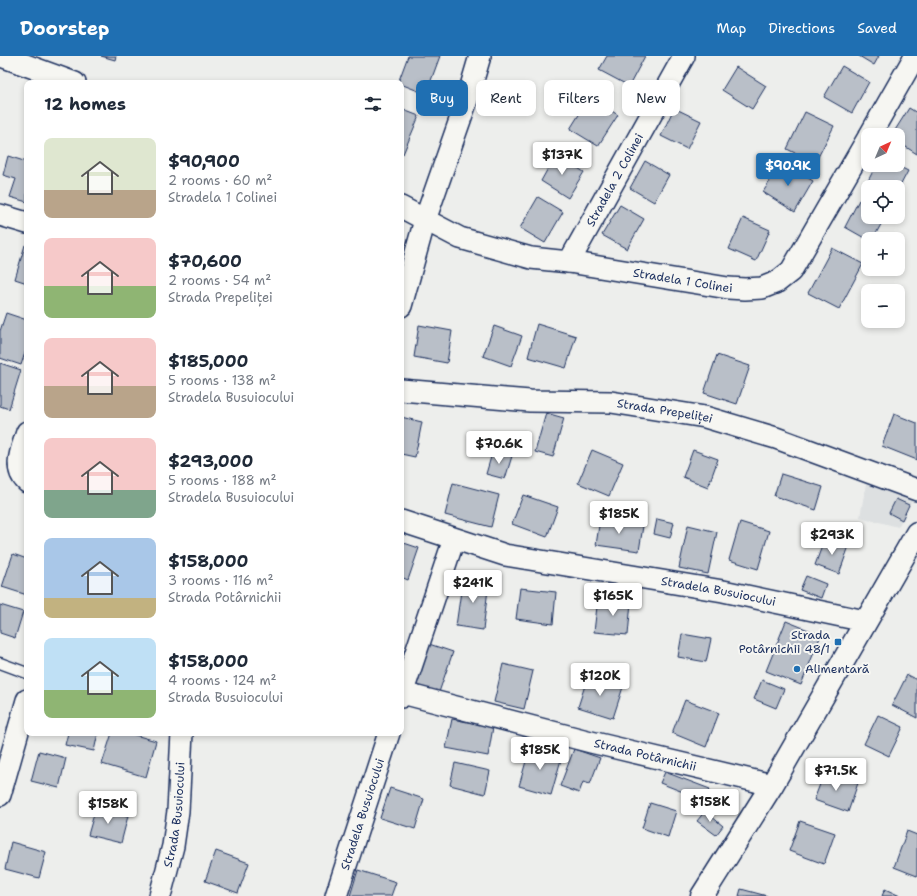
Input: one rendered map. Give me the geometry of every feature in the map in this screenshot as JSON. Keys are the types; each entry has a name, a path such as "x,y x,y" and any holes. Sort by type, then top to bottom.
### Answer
{"street":[{"path":"1,56 67,80"},
{"path":"404,295 425,220 467,100 480,56"},
{"name":"Stradela 2 Colinei","path":"569,262 684,56"},
{"path":"874,128 915,56"},
{"name":"Stradela 1 Colinei","path":"425,220 460,238 531,258 569,262 728,288 762,288 777,282 792,271 861,150"},
{"path":"404,209 425,220"},
{"path":"2,221 24,224"},
{"name":"Strada Prepeliței","path":"404,390 530,401 611,402 705,417 776,438 917,490"},
{"path":"24,443 18,464 21,476 24,479"},
{"name":"Stradela Busuiocului","path":"404,522 505,555 723,591 866,621"},
{"path":"702,896 772,785 866,621 911,557 917,533"},
{"path":"404,689 454,539"},
{"name":"Strada Potârnichii","path":"404,695 772,785"},
{"path":"0,795 24,711"},
{"name":"Strada Busuiocului","path":"160,896 173,846 178,811 182,736"},
{"name":"Stradela Busuiocului","path":"336,896 388,736"}],"lane":[{"path":"0,663 24,672"}],"shaded area":[{"path":"866,484 913,499 898,527 860,517"}],"building":[{"path":"101,56 116,56 115,60"},
{"path":"408,56 440,56 431,80 416,80 416,90 404,85 404,80 399,80"},
{"path":"607,56 645,56 632,80 622,80 622,82 599,70"},
{"path":"859,56 879,56 874,65"},
{"path":"842,66 869,82 852,113 824,97"},
{"path":"736,67 766,86 752,109 722,90"},
{"path":"909,108 917,113 917,154 905,146 905,128 896,128"},
{"path":"404,110 419,116 404,152"},
{"path":"680,111 701,121 687,149 661,136 670,116 680,116"},
{"path":"614,112 618,115 598,146 570,129 578,116 614,116"},
{"path":"805,112 834,126 815,163 787,149"},
{"path":"556,154 584,172 568,198 541,181"},
{"path":"8,156 24,161 24,201 10,197 16,179 3,175"},
{"path":"645,161 669,175 654,202 630,188"},
{"path":"782,162 813,181 795,212 763,192"},
{"path":"905,170 908,171 903,180 868,180 872,172 905,172"},
{"path":"538,197 563,212 545,243 520,228"},
{"path":"859,200 861,201 861,224 881,224 877,232 861,232 861,236 845,227"},
{"path":"620,205 644,219 627,249 602,235"},
{"path":"743,218 770,230 756,261 729,249"},
{"path":"24,248 24,282 15,279"},
{"path":"832,248 861,263 861,268 839,309 808,293"},
{"path":"6,313 24,319 24,356 21,365 0,358 0,331"},
{"path":"537,324 576,336 566,368 528,357"},
{"path":"419,325 452,331 447,363 414,357"},
{"path":"494,326 522,336 511,366 483,356"},
{"path":"717,355 750,366 737,404 704,393"},
{"path":"0,363 21,370 9,409 0,406"},
{"path":"546,413 564,418 553,457 535,452"},
{"path":"894,414 917,423 917,460 882,446"},
{"path":"404,418 422,422 415,457 404,455"},
{"path":"493,450 512,456 505,479 486,474"},
{"path":"592,450 623,463 609,496 578,483"},
{"path":"693,450 718,459 708,487 683,477"},
{"path":"781,474 823,487 816,510 774,496"},
{"path":"453,483 499,495 491,527 445,515"},
{"path":"523,495 558,507 547,537 512,524"},
{"path":"896,499 909,505 902,520 889,513"},
{"path":"600,519 643,526 639,551 596,545"},
{"path":"657,519 674,523 670,538 654,534"},
{"path":"740,522 769,531 758,569 729,560"},
{"path":"688,525 717,532 708,574 679,568"},
{"path":"825,538 849,546 839,574 815,565"},
{"path":"404,543 419,548 408,580 404,578"},
{"path":"13,554 24,558 24,594 2,587"},
{"path":"806,576 826,584 821,598 800,590"},
{"path":"463,577 489,581 483,630 456,626"},
{"path":"520,588 556,592 553,624 516,619"},
{"path":"598,598 631,602 628,635 594,632"},
{"path":"0,605 23,612 15,638 0,633"},
{"path":"786,621 821,635 801,685 766,671"},
{"path":"682,634 711,639 706,662 678,657"},
{"path":"426,643 453,652 437,698 411,688"},
{"path":"503,664 533,671 524,709 494,702"},
{"path":"907,675 917,680 917,718 892,705"},
{"path":"588,676 623,687 613,718 578,707"},
{"path":"762,680 784,689 776,708 754,699"},
{"path":"685,700 719,713 706,747 672,733"},
{"path":"878,715 903,727 889,756 864,744"},
{"path":"452,719 493,727 488,756 446,748"},
{"path":"67,736 97,736 94,751 65,745"},
{"path":"111,736 138,736 156,741 146,777 102,764"},
{"path":"530,747 562,756 551,795 519,786"},
{"path":"574,749 600,758 590,784 583,782 579,793 560,786"},
{"path":"39,751 66,758 59,788 31,781"},
{"path":"455,763 490,771 485,794 450,785"},
{"path":"825,771 858,783 848,812 814,800"},
{"path":"665,772 710,789 706,801 660,783"},
{"path":"390,788 424,799 415,829 380,818"},
{"path":"650,803 676,811 668,837 642,828"},
{"path":"96,807 128,816 121,843 88,835"},
{"path":"705,811 723,826 716,835 697,821"},
{"path":"800,821 835,833 824,864 789,851"},
{"path":"907,831 917,835 917,876 894,867"},
{"path":"11,842 46,852 39,878 5,869"},
{"path":"216,851 249,863 238,893 205,881"},
{"path":"358,870 396,882 391,896 350,896"},
{"path":"741,889 767,896 739,896"},
{"path":"885,889 900,896 882,896"}],"place":[{"name":"Strada Potârnichii 48/1","path":"838,642"},
{"name":"Alimentară","path":"797,669"}]}
